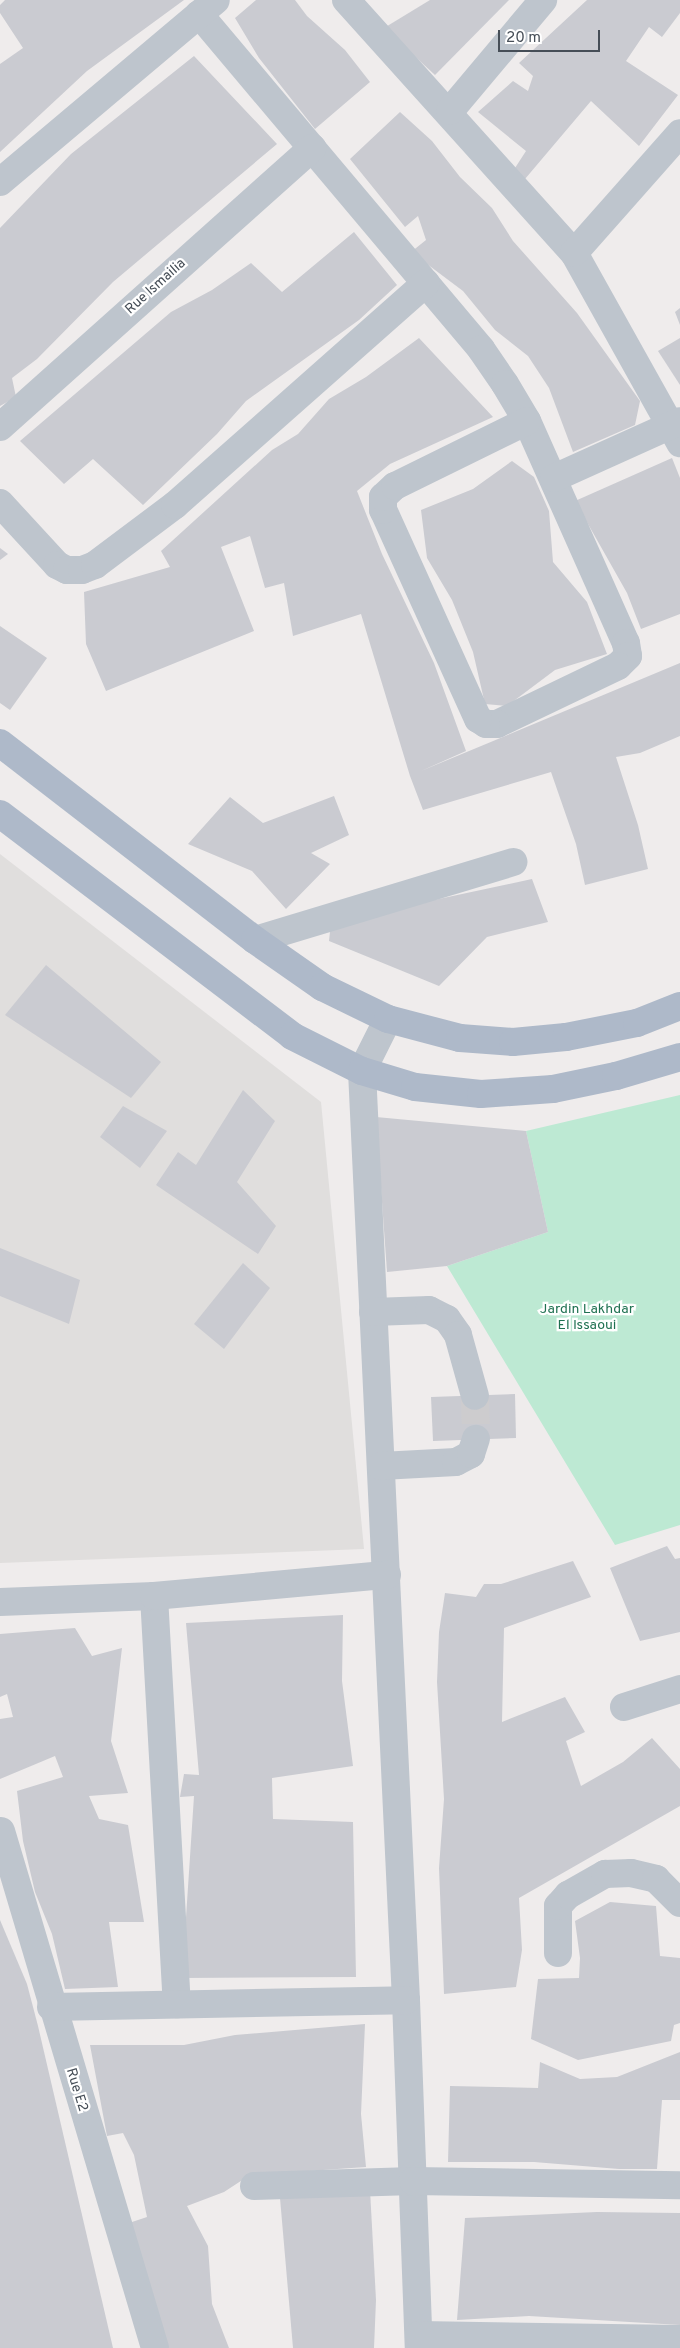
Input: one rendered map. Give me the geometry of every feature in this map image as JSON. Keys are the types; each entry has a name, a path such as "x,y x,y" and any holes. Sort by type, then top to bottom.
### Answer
{"main road":[{"path":"0,743 255,940 322,987 388,1019 460,1038 513,1042 566,1037 637,1023 680,1006"},
{"path":"0,814 292,1036 362,1071 415,1087 481,1094 553,1089 616,1076 680,1057"}],"street":[{"path":"346,0 450,111 574,253 677,430 554,478"},
{"path":"450,111 543,0"},
{"path":"0,182 208,7 312,148 481,349 527,421 626,643 628,656 618,666 496,724 486,724 478,718 474,710 383,510 383,497 394,486 527,421"},
{"path":"574,253 680,133"},
{"name":"Rue Ismailia","path":"0,427 312,148"},
{"path":"0,503 57,565 67,570 82,570 95,565 176,505 426,283"},
{"path":"255,940 512,862"},
{"path":"388,1019 362,1071 387,1575 419,2341 680,2339"},
{"path":"373,1312 429,1310 447,1319 458,1335 475,1396"},
{"path":"381,1466 456,1462 471,1454 476,1439"},
{"path":"0,1602 154,1596 387,1575"},
{"path":"154,1596 177,2004"},
{"path":"624,1707 680,1689"},
{"name":"Rue E2","path":"1,1832 51,2006 154,2348"},
{"path":"558,1953 558,1906 568,1895 605,1874 631,1872 656,1879 680,1903"},
{"path":"51,2006 406,2000"},
{"path":"254,2186 413,2182 680,2185"}],"shaded area":[{"path":"0,854 321,1102 364,1549 0,1563"}],"green space":[{"name":"Jardin Lakhdar El Issaoui","path":"680,1095 680,1525 615,1545 447,1266 548,1232 526,1131"}],"building":[{"path":"5,0 184,0 87,71 0,152 0,64 23,48 0,13 0,5"},
{"path":"256,0 295,0 307,16 345,50 370,82 315,129 259,58 235,18"},
{"path":"430,0 509,0 435,75 384,28"},
{"path":"587,0 680,0 680,13 662,37 649,27 626,61 678,95 639,146 591,101 525,179 515,168 526,151 478,112 513,81 528,91 533,76 519,63"},
{"path":"194,56 277,144 113,282 37,359 12,378 16,397 0,406 0,228 71,154"},
{"path":"400,112 432,141 460,177 492,208 513,241 577,313 640,401 635,425 573,452 549,388 528,356 495,330 463,291 411,252 426,240 418,216 405,227 350,159"},
{"path":"354,232 397,285 359,320 246,401 217,434 143,505 93,459 64,484 20,441 171,312 212,290 251,263 282,292"},
{"path":"680,308 680,325 675,312"},
{"path":"419,338 493,417 390,464 357,491 382,554 434,663 466,751 421,771 680,663 680,736 640,753 616,757 638,825 648,869 585,885 576,844 551,772 423,810 410,776 361,614 293,636 284,583 265,588 250,536 221,547 254,631 106,691 86,644 84,592 170,567 161,551 272,450 298,434 329,399 366,377"},
{"path":"680,338 680,385 658,351"},
{"path":"672,458 680,478 680,614 641,629 627,593 575,501"},
{"path":"512,461 534,477 549,511 553,562 587,602 607,654 555,670 507,706 485,704 473,652 452,600 427,558 421,510 473,489"},
{"path":"0,548 8,554 0,560"},
{"path":"0,626 47,658 10,710 0,703"},
{"path":"334,796 349,835 311,853 330,864 286,909 252,871 188,844 230,797 263,823"},
{"path":"532,879 548,922 487,937 439,986 329,941 331,922"},
{"path":"46,965 161,1062 131,1098 5,1015"},
{"path":"243,1090 275,1121 237,1182 276,1226 258,1254 156,1185 178,1152 196,1165"},
{"path":"123,1106 167,1131 140,1168 100,1137"},
{"path":"376,1117 526,1131 548,1232 447,1266 387,1272"},
{"path":"0,1248 80,1280 69,1324 0,1296"},
{"path":"243,1263 270,1288 224,1349 194,1324"},
{"path":"515,1394 516,1438 433,1441 431,1397"},
{"path":"667,1546 675,1559 680,1558 680,1632 640,1641 610,1568"},
{"path":"573,1561 591,1597 504,1628 502,1722 565,1697 585,1732 566,1741 581,1786 623,1762 652,1738 680,1769 680,1806 519,1898 522,1950 516,1987 444,1994 439,1868 444,1799 437,1682 439,1632 445,1593 476,1597 484,1584 501,1584"},
{"path":"343,1615 342,1681 353,1766 272,1778 273,1819 353,1822 356,1977 182,1978 194,1796 180,1797 184,1774 199,1775 186,1623"},
{"path":"75,1628 92,1656 122,1648 111,1741 128,1793 89,1796 99,1819 128,1825 144,1922 109,1922 118,1987 65,1989 52,1934 35,1892 23,1841 17,1791 63,1777 55,1756 0,1779 0,1719 13,1717 7,1694 0,1697 0,1634"},
{"path":"610,1902 656,1906 660,1956 680,1958 680,2023 674,2025 671,2041 578,2060 531,2039 538,1979 579,1978 580,1958 575,1921"},
{"path":"0,1920 27,1984 113,2348 0,2348"},
{"path":"365,2024 361,2114 366,2167 250,2175 224,2192 187,2206 208,2246 212,2304 229,2348 166,2348 129,2223 147,2217 134,2155 123,2133 107,2136 90,2045 184,2045 235,2035"},
{"path":"680,2052 680,2100 662,2100 657,2169 619,2169 534,2162 448,2162 450,2086 538,2088 540,2062 580,2079 617,2077"},
{"path":"370,2190 376,2300 374,2348 293,2348 280,2198"},
{"path":"597,2212 680,2213 680,2325 529,2316 457,2320 465,2218"}],"tunnel":[{"path":"475,1396 476,1439"}]}
